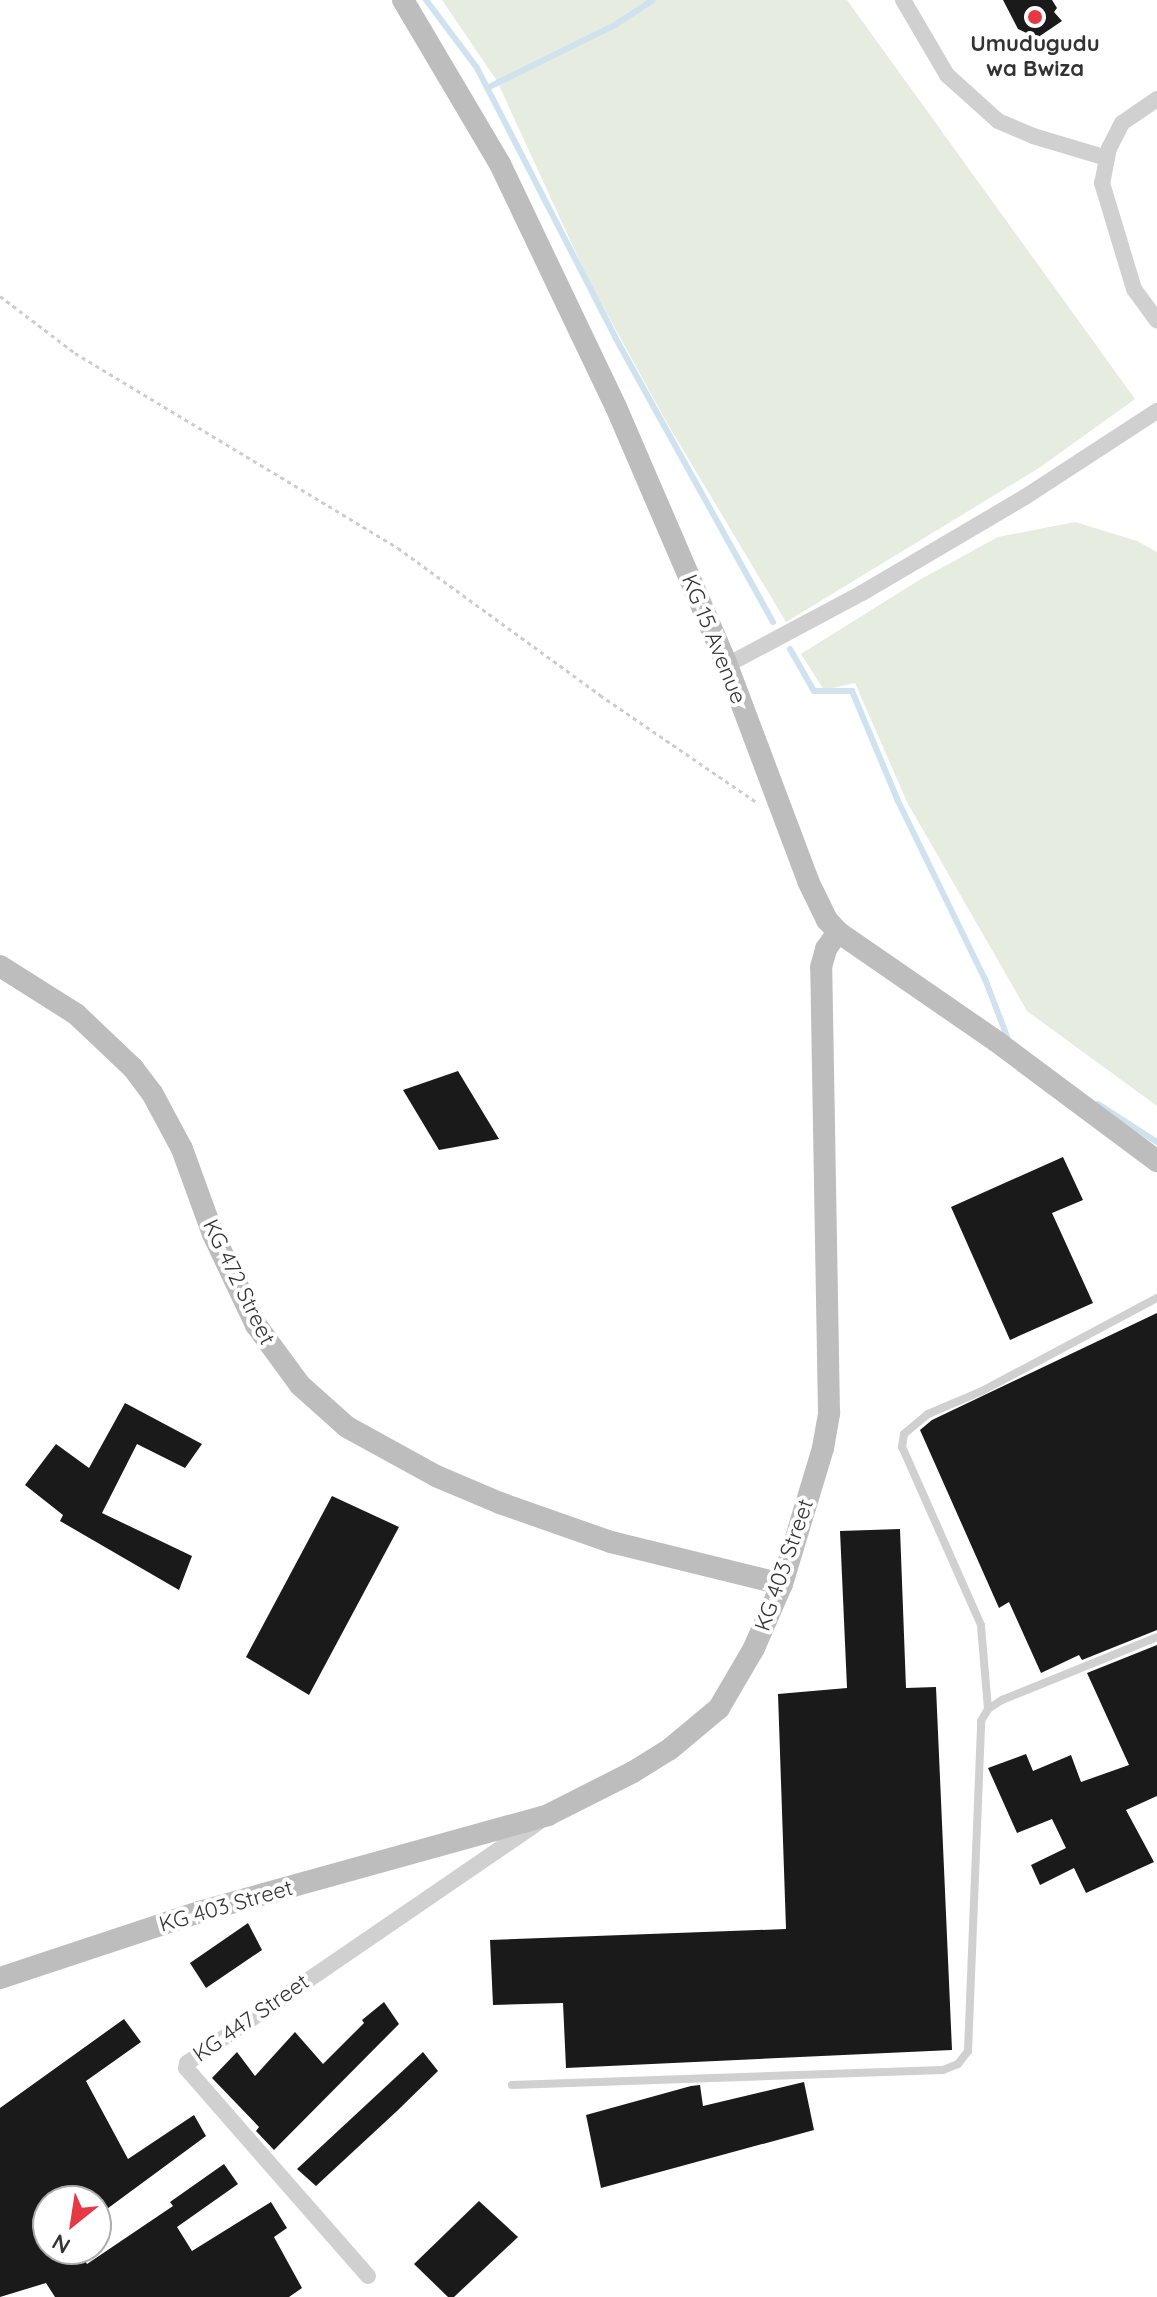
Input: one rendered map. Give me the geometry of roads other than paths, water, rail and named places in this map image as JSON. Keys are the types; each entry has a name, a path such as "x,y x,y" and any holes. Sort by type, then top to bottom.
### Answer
{"main road":[{"name":"KG 15 Avenue","path":"403,0 500,164 616,407 727,665 785,823 827,920 838,932 996,1041 1157,1161"},
{"name":"KG 403 Street","path":"0,1978 199,1912 548,1815 633,1772 670,1749 719,1708 754,1648 782,1584 823,1448 829,1413 821,967 826,949 838,932"},
{"name":"KG 472 Street","path":"0,966 76,1014 133,1068 152,1093 182,1149 213,1234 256,1325 292,1376 347,1427 436,1476 515,1508 611,1542 782,1584"}],"street":[{"path":"903,0 947,75 998,121 1033,136 1107,158"},
{"path":"1157,99 1122,123 1107,158 1102,183 1113,228 1134,289 1157,321"},
{"path":"727,665 862,593 984,521 1077,466 1157,411"},
{"name":"KG 447 Street","path":"368,2276 186,2068 187,2063 548,1815"}],"lane":[{"path":"512,2085 943,2070 958,2064 968,2051 981,1721 988,1709 981,1625 902,1447 904,1434 914,1422 928,1414 982,1391 1157,1298"},
{"path":"988,1709 1157,1637"}],"waterway":[{"path":"426,0 477,68 615,337 773,622"},
{"path":"487,88 615,25 653,0"},
{"path":"790,649 814,691 852,691 898,801 985,979 1008,1039"},
{"path":"1098,1104 1157,1142"}],"place":[{"name":"Umudugudu wa Bwiza","path":"1035,17"}]}
